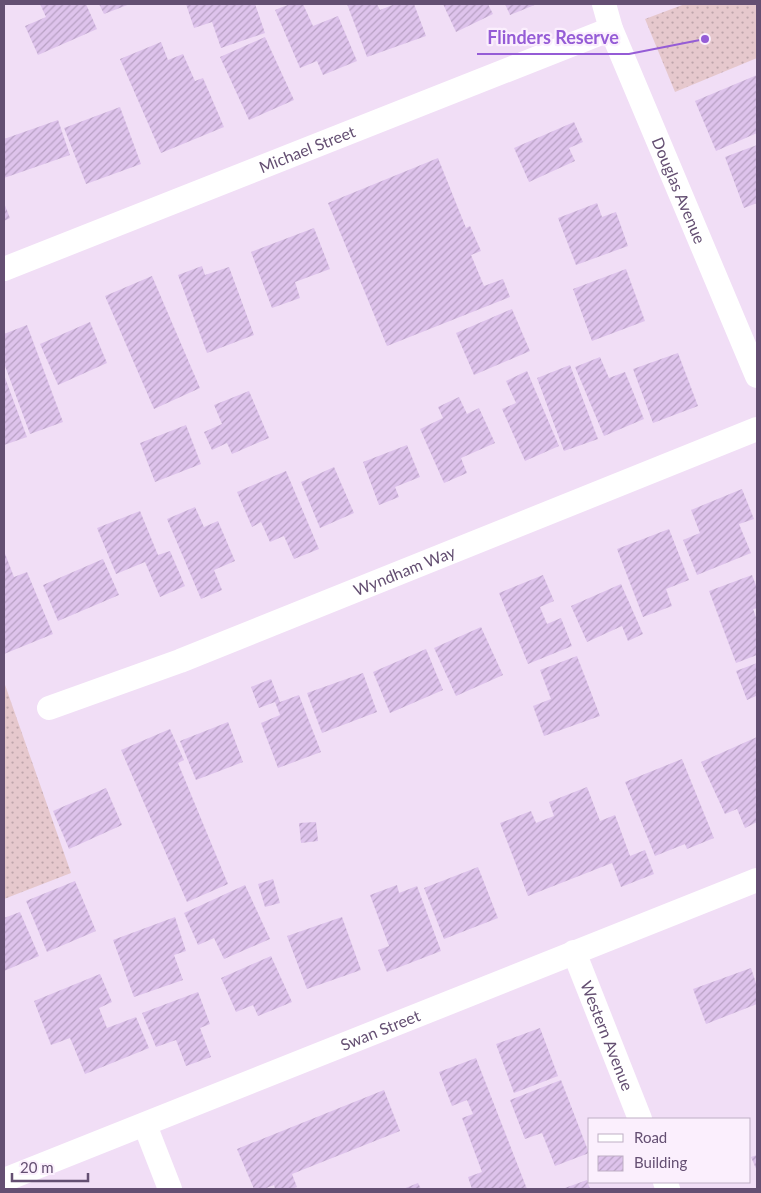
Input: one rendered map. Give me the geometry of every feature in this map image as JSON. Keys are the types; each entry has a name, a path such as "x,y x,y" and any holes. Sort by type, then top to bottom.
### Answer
{"street":[{"name":"Douglas Avenue","path":"604,4 611,29 757,376"},
{"name":"Michael Street","path":"4,269 611,29"},
{"name":"Wyndham Way","path":"49,708 180,661 757,429"},
{"name":"Swan Street","path":"4,1180 757,880"},
{"name":"Western Avenue","path":"574,952 640,1118"},
{"path":"144,1125 170,1189"}],"shaded area":[{"path":"4,4 757,4 757,1189 4,1189"},
{"path":"685,4 757,4 757,58 675,92 645,19"},
{"path":"4,682 71,873 4,899"}],"building":[{"path":"40,4 86,4 97,29 38,55 25,26 46,17"},
{"path":"99,4 130,4 104,14"},
{"path":"186,4 255,4 265,33 221,48 212,22 194,28"},
{"path":"290,4 303,4 313,26 338,16 357,61 323,75 317,61 300,68 275,10"},
{"path":"347,4 377,4 380,10 395,4 414,4 426,36 367,57"},
{"path":"443,4 488,4 493,14 456,32"},
{"path":"505,4 537,4 510,15"},
{"path":"265,37 294,100 249,120 220,57"},
{"path":"161,42 168,60 183,54 195,81 203,78 224,127 161,153 120,59"},
{"path":"757,75 757,133 716,151 695,101"},
{"path":"120,107 141,164 86,184 64,128"},
{"path":"58,120 70,155 4,178 4,139"},
{"path":"574,122 583,142 569,148 575,161 529,182 514,148"},
{"path":"757,145 757,203 744,208 725,157"},
{"path":"438,158 466,228 470,226 481,251 471,255 484,286 503,279 510,297 387,346 328,203"},
{"path":"4,203 10,218 4,221"},
{"path":"597,203 602,217 616,212 628,246 576,265 558,218"},
{"path":"314,228 330,269 295,282 300,298 272,308 251,252"},
{"path":"202,266 205,275 229,267 254,335 207,353 178,275"},
{"path":"626,269 645,321 592,341 573,289"},
{"path":"152,276 200,388 154,409 105,296"},
{"path":"512,309 530,351 474,375 456,333"},
{"path":"90,322 107,363 58,385 40,344"},
{"path":"27,325 63,422 30,434 4,363 4,334"},
{"path":"678,353 698,406 653,423 633,369"},
{"path":"600,357 609,378 625,372 644,419 604,436 575,367"},
{"path":"570,365 598,439 564,451 537,378"},
{"path":"527,371 559,446 525,461 502,409 516,403 506,381"},
{"path":"4,375 27,437 4,445"},
{"path":"249,391 269,438 232,454 227,443 212,450 204,432 222,424 214,405"},
{"path":"459,397 467,414 479,408 495,443 461,458 467,473 444,483 420,429 443,418 438,407"},
{"path":"186,425 201,464 155,482 140,443"},
{"path":"407,445 420,477 395,487 399,497 379,505 363,462"},
{"path":"334,467 354,513 320,528 301,482"},
{"path":"286,471 319,549 294,559 284,536 270,542 261,522 252,527 237,492"},
{"path":"742,489 754,519 739,524 751,553 697,575 683,540 700,533 691,510"},
{"path":"195,507 204,527 218,521 235,561 214,570 222,590 201,599 167,519"},
{"path":"140,511 158,555 170,551 185,586 160,597 145,562 116,574 97,528"},
{"path":"669,529 689,580 666,589 672,606 643,617 617,549"},
{"path":"4,551 14,577 27,572 53,634 4,654"},
{"path":"103,559 119,595 58,621 43,585"},
{"path":"543,575 554,601 540,607 547,624 561,618 572,646 528,664 499,593"},
{"path":"752,575 757,588 757,608 753,609 757,620 757,655 736,663 709,591"},
{"path":"621,584 643,634 628,641 622,626 587,642 571,606"},
{"path":"481,627 503,675 456,696 434,648"},
{"path":"426,649 443,690 390,713 373,672"},
{"path":"577,656 600,716 544,736 533,706 551,699 540,670"},
{"path":"757,663 757,700 756,696 747,700 736,671"},
{"path":"363,673 377,712 322,733 307,693"},
{"path":"271,679 280,702 299,695 321,752 278,768 261,723 280,715 275,702 259,708 251,687"},
{"path":"228,722 243,762 196,780 180,741"},
{"path":"170,729 184,760 178,763 228,884 187,902 121,750"},
{"path":"757,737 757,822 745,828 737,809 725,814 701,762"},
{"path":"682,759 714,838 687,849 685,844 655,856 625,782"},
{"path":"587,787 600,821 615,815 630,856 645,850 654,874 621,887 612,863 528,896 500,823 531,811 536,823 554,816 549,802"},
{"path":"106,788 122,825 69,849 53,811"},
{"path":"316,822 318,841 301,843 299,823"},
{"path":"478,867 498,918 444,939 424,888"},
{"path":"273,879 280,903 265,907 258,884"},
{"path":"75,881 96,931 47,952 26,901"},
{"path":"245,885 270,939 224,959 214,938 198,945 184,913"},
{"path":"397,885 399,893 417,886 441,951 387,972 378,950 389,946 370,895"},
{"path":"20,912 39,956 4,971 4,918"},
{"path":"175,917 186,951 174,955 183,980 134,997 113,940"},
{"path":"342,917 361,970 307,989 287,936"},
{"path":"271,956 292,1002 258,1016 253,1005 236,1012 221,978"},
{"path":"751,968 757,986 757,1004 706,1024 693,989"},
{"path":"100,974 112,1002 99,1008 107,1028 136,1017 149,1048 85,1074 70,1038 51,1045 34,1001"},
{"path":"198,992 210,1024 200,1028 211,1057 186,1066 176,1040 156,1047 142,1013"},
{"path":"540,1028 558,1076 514,1093 496,1044"},
{"path":"476,1058 527,1189 472,1189 468,1177 482,1172 462,1118 473,1114 467,1100 452,1106 439,1072"},
{"path":"561,1080 588,1153 555,1166 542,1133 525,1139 510,1100"},
{"path":"384,1090 400,1131 292,1174 297,1187 275,1189 274,1185 264,1189 254,1189 237,1149"},
{"path":"757,1155 757,1171 751,1157"},
{"path":"587,1180 590,1189 562,1189"},
{"path":"418,1183 421,1189 403,1189"}],"place":[{"name":"Flinders Reserve","path":"705,39"}]}
